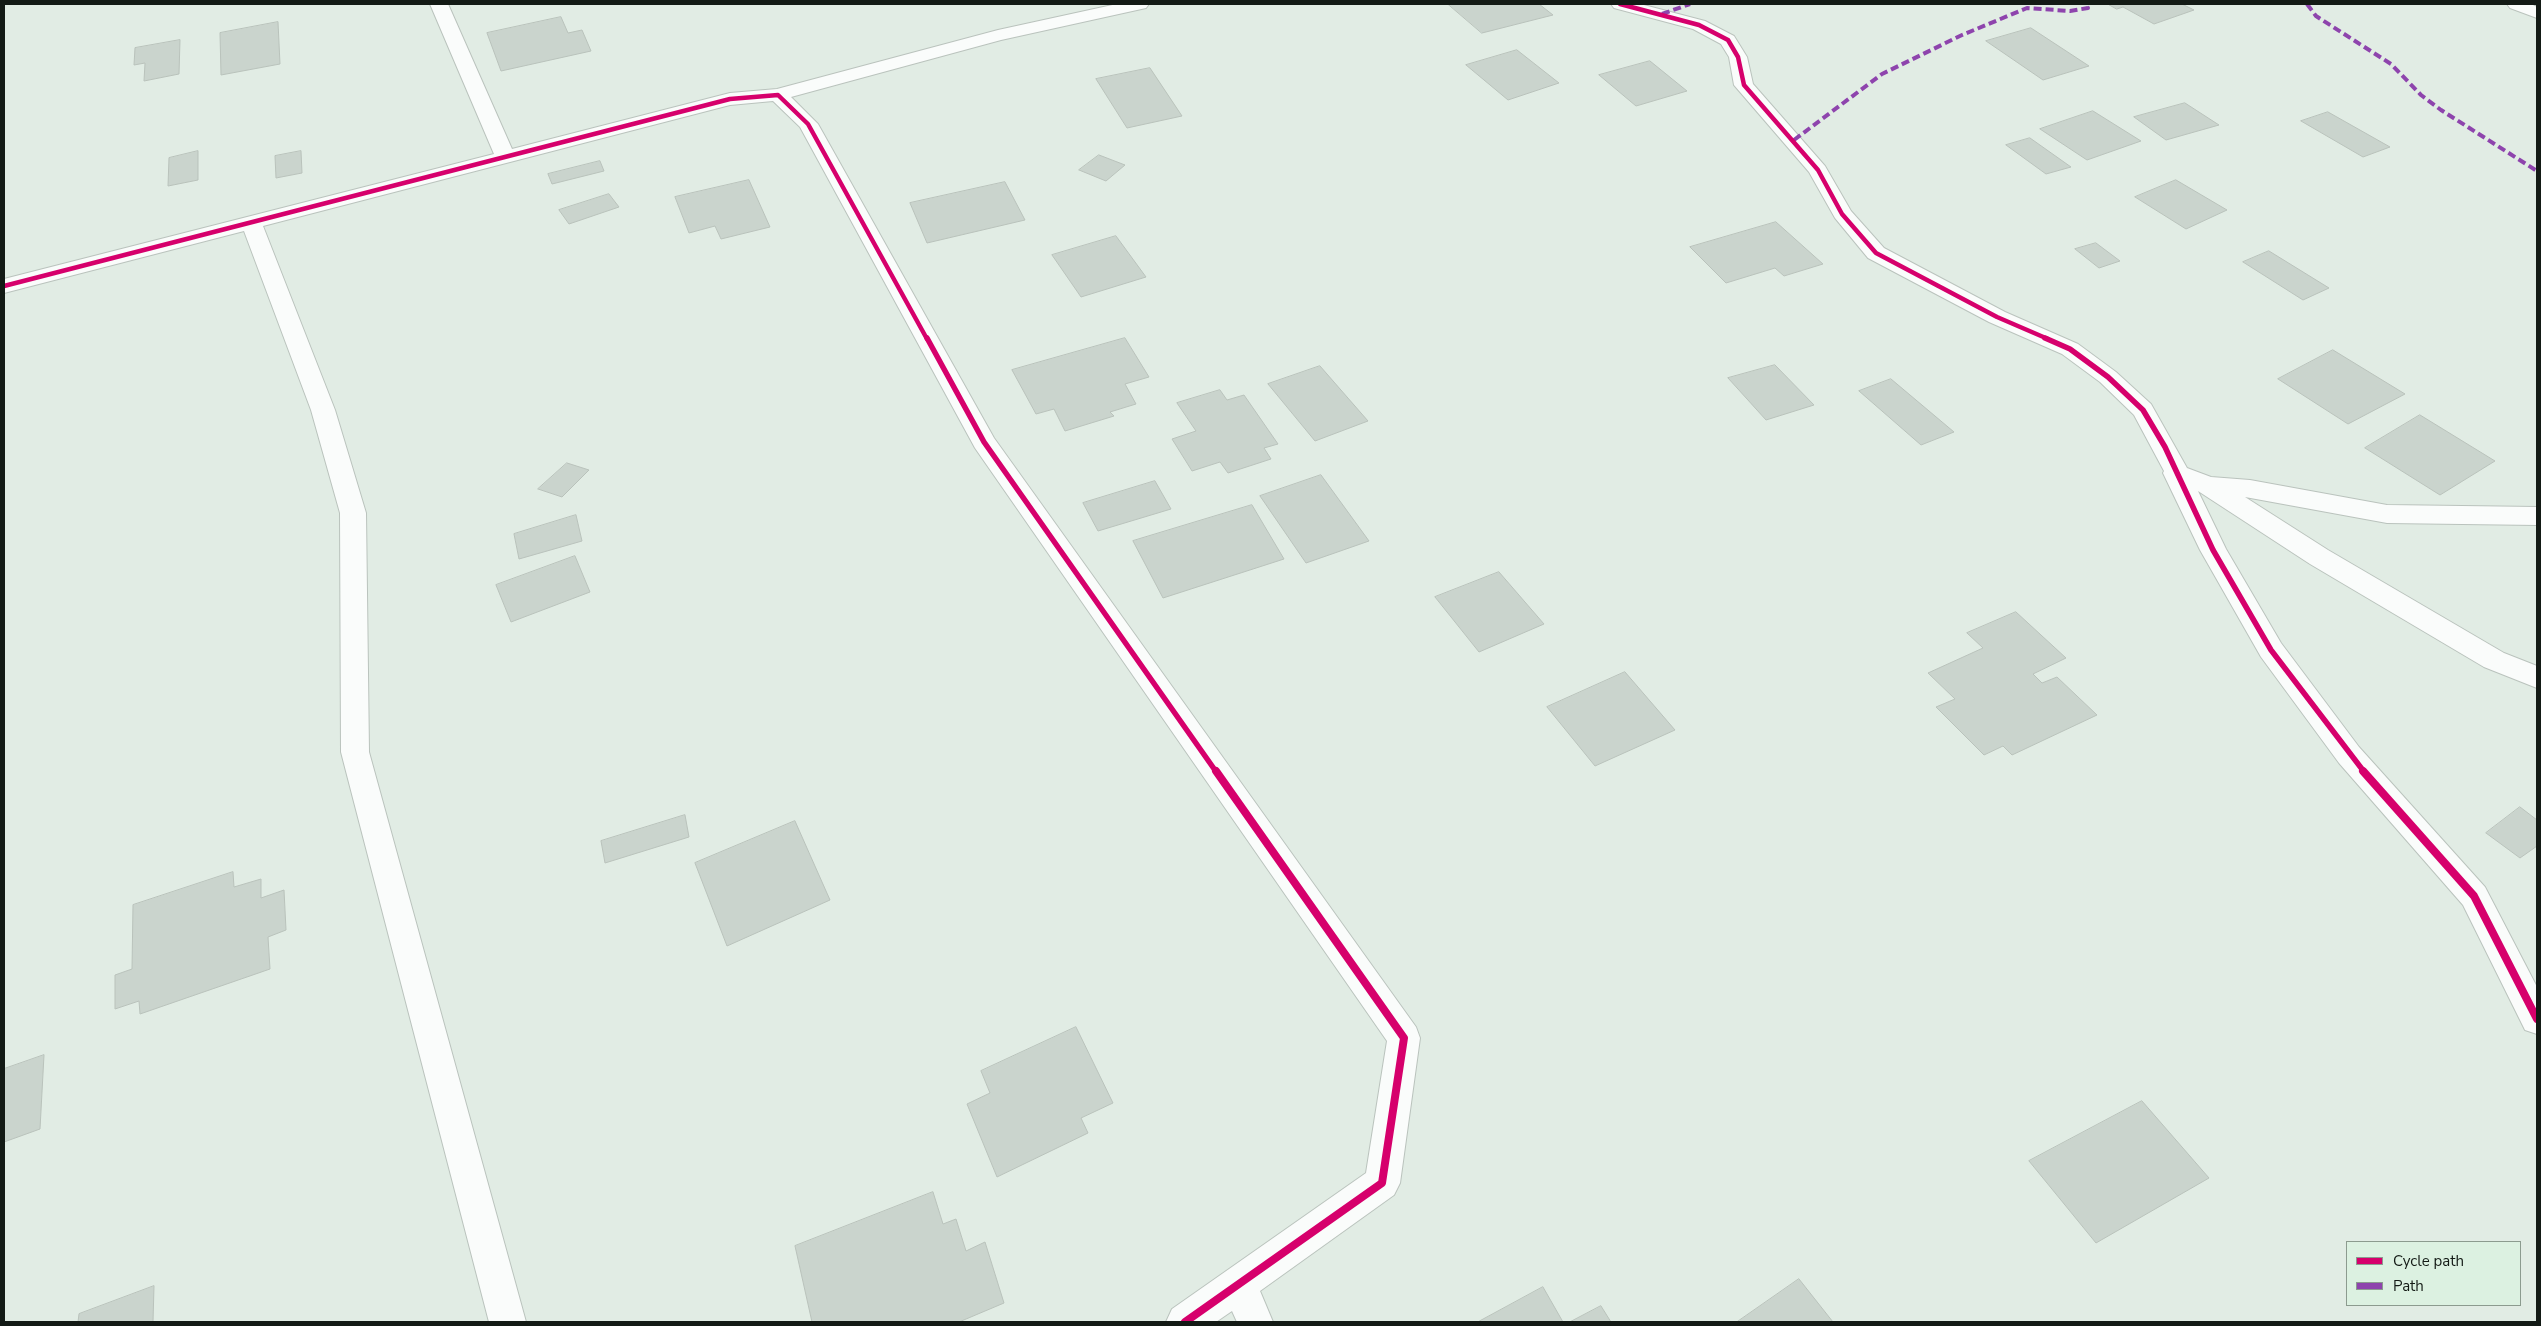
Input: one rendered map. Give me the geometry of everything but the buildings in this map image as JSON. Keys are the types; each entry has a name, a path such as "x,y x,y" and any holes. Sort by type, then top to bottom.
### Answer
{"street":[{"path":"438,4 506,156"},
{"path":"4,286 730,98 778,95 998,35 1140,4"},
{"path":"1620,4 1699,25 1728,40 1738,57 1744,86 1794,140 1818,170 1842,214 1876,253 1997,317 2070,349 2108,377 2143,410 2165,448 2213,550 2272,650 2349,754 2474,896 2537,1019"},
{"path":"2516,4 2537,14"},
{"path":"778,95 808,124 984,442 1404,1038 1382,1184 1185,1322"},
{"path":"251,221 324,410 353,512 355,752 507,1322"},
{"path":"2175,472 2209,486 2319,557 2494,660 2537,677"},
{"path":"2209,486 2250,489 2387,514 2537,516"},
{"path":"1239,1284 1255,1322"}],"marked path":[{"path":"1662,14 1690,4"},
{"path":"1794,140 1882,74 1962,35 2027,8 2070,11 2088,8 2085,4"},
{"path":"2307,4 2316,16 2391,64 2421,95 2441,110 2537,171"}],"cycle path":[{"path":"1620,4 1699,25 1728,40 1738,57 1744,85 1794,140 1818,170 1842,214 1876,253 1997,317 2070,349 2108,377 2143,410 2165,447 2213,550 2271,650 2349,755 2474,896 2537,1019"},
{"path":"4,286 730,99 778,95 808,124 984,442 1404,1038 1382,1183 1185,1322"}]}
